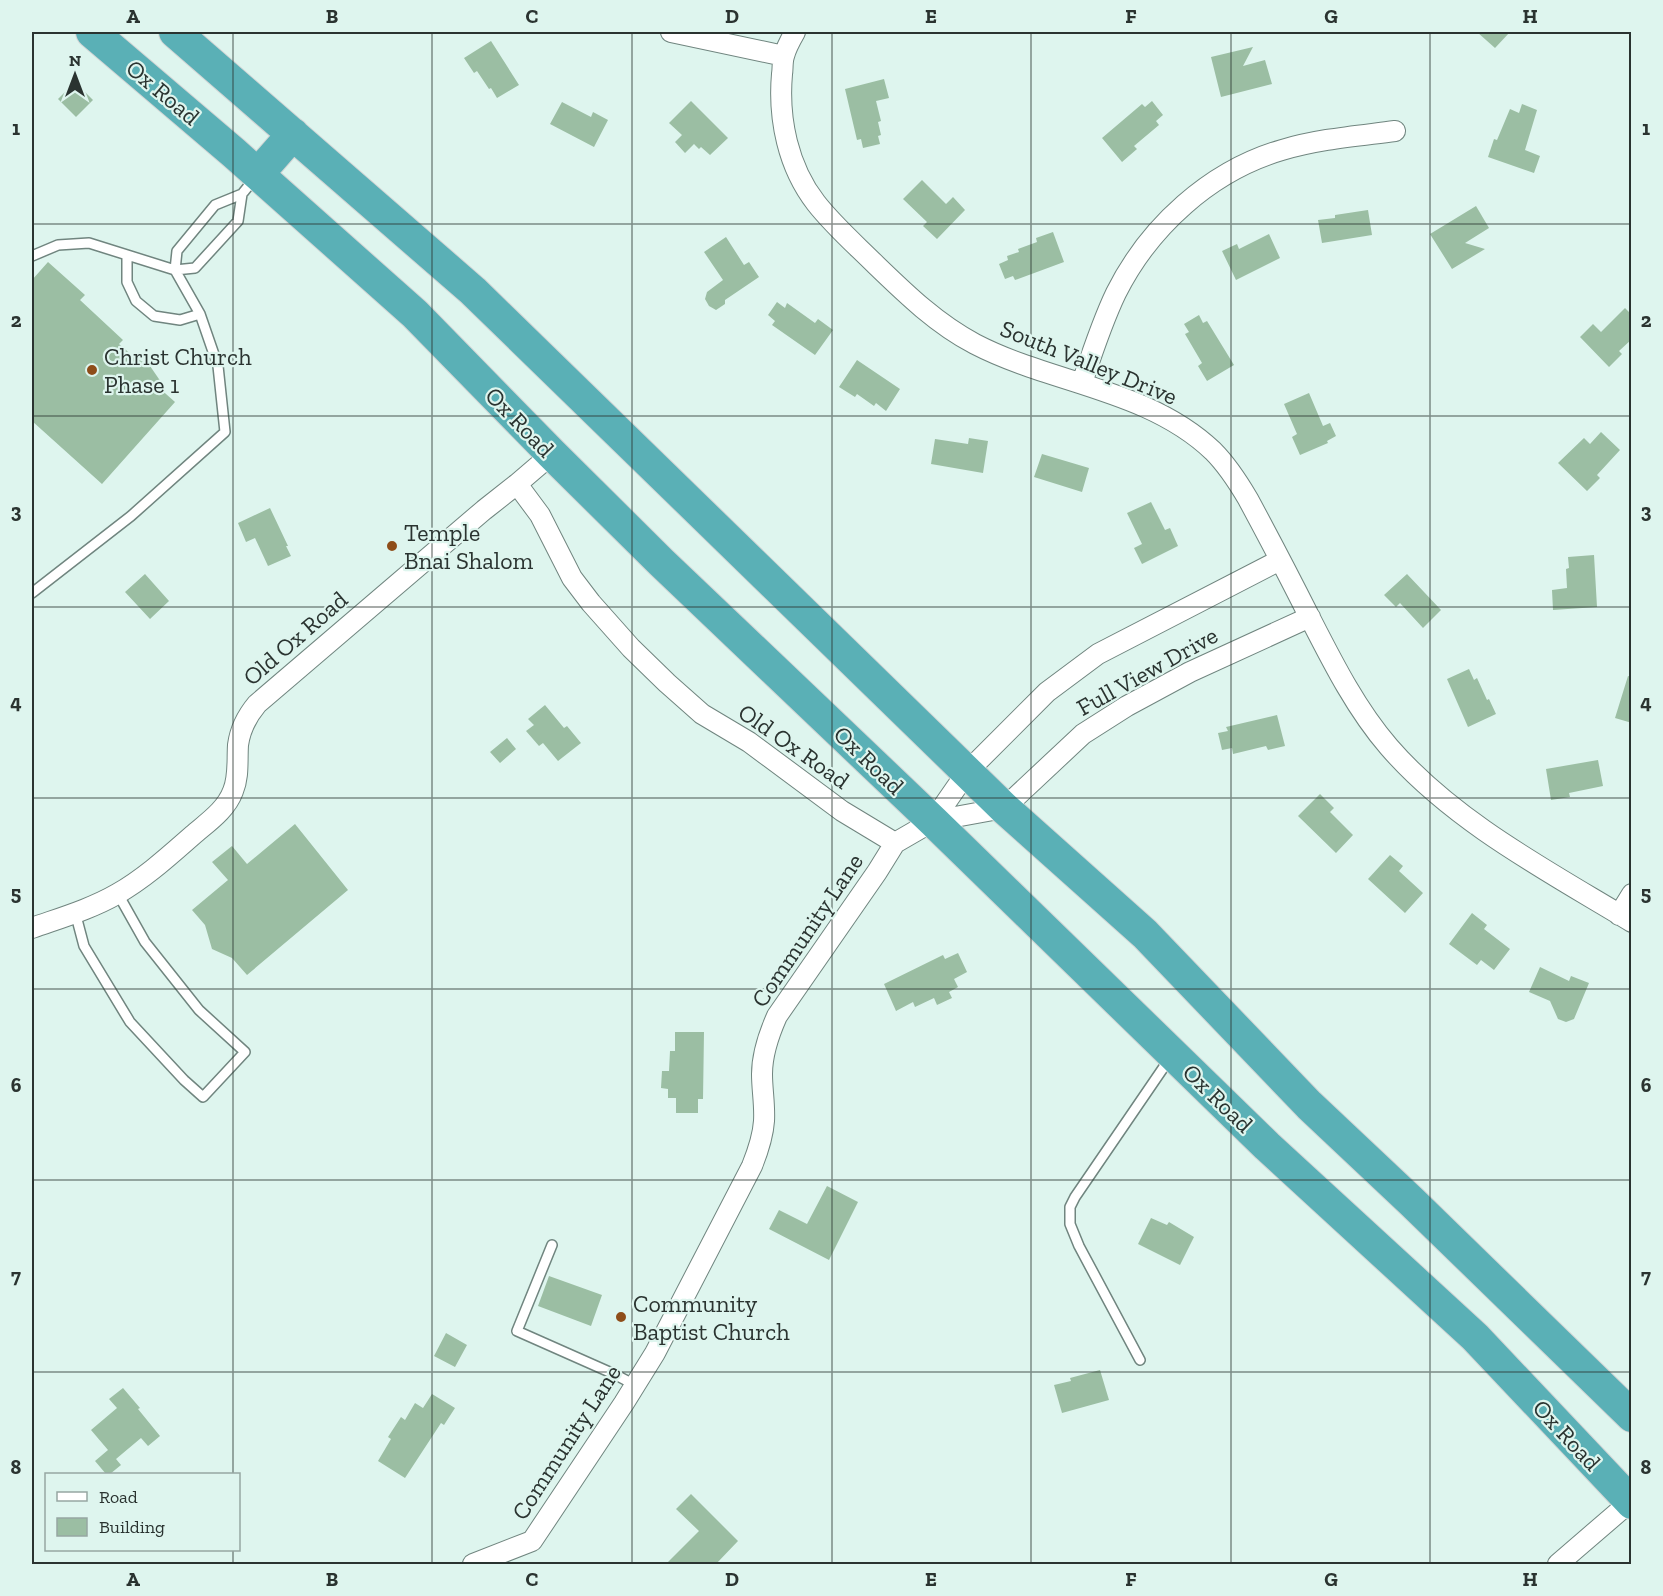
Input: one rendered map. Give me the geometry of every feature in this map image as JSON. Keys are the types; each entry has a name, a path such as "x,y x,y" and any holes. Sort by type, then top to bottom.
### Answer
{"highway":[{"name":"Ox Road","path":"92,32 250,184 415,314 669,570 933,821 1268,1146 1475,1337 1631,1503"},
{"path":"175,32 473,291 1004,808 1145,934 1309,1105 1421,1210 1632,1416"},
{"path":"250,184 293,134"}],"street":[{"path":"671,32 784,56"},
{"name":"South Valley Drive","path":"795,32 784,56 780,93 783,124 795,165 806,188 830,220 914,302 974,344 1002,357 1082,383 1165,416 1192,433 1214,452 1234,476 1248,498 1329,657 1365,716 1388,746 1414,774 1448,804 1494,837 1625,918"},
{"path":"1082,383 1094,345 1126,274 1157,232 1194,197 1237,169 1280,150 1317,141 1395,131"},
{"name":"Old Ox Road","path":"32,928 99,904 118,894 144,877 216,816 233,793 238,744 242,729 257,704 552,454"},
{"name":"Old Ox Road","path":"517,484 540,515 572,578 631,648 667,683 702,714 750,742 842,811 895,843"},
{"name":"Full View Drive","path":"933,821 967,772 1047,692 1098,654 1280,560"},
{"name":"Full View Drive","path":"1004,808 1083,734 1127,706 1190,672 1310,617"},
{"path":"933,821 1004,808"},
{"name":"Community Lane","path":"473,1564 532,1541 655,1353 752,1166 760,1145 765,1109 762,1074 764,1054 777,1016 895,843 933,821"},
{"path":"1625,918 1632,894"},
{"path":"1558,1564 1631,1503"}],"lane":[{"path":"32,256 58,245 89,243 175,270 195,268 238,221 250,184"},
{"path":"32,593 131,516 225,432 218,366 200,314 175,270 177,251 215,205 250,184"},
{"path":"127,255 127,282 135,301 154,316 180,320 200,314"},
{"path":"75,912 84,946 130,1022 203,1097 245,1052 200,1010 145,942 118,894"},
{"path":"1140,1360 1079,1246 1070,1224 1070,1207 1173,1054"},
{"path":"552,1245 517,1331 635,1385"}],"building":[{"path":"1477,32 1510,32 1495,48"},
{"path":"491,41 519,85 497,98 477,71 474,73 464,58"},
{"path":"1253,47 1243,66 1265,60 1272,84 1221,97 1211,57"},
{"path":"884,79 889,98 876,101 881,121 878,122 881,135 878,136 880,144 863,148 861,139 857,140 845,89"},
{"path":"75,82 93,100 76,117 58,99"},
{"path":"691,101 728,138 710,155 694,144 685,153 675,142 682,135 669,123"},
{"path":"1152,101 1163,115 1156,121 1159,125 1134,146 1137,149 1122,162 1102,138 1142,104 1145,107"},
{"path":"562,102 591,117 593,112 608,120 594,147 550,124"},
{"path":"1522,104 1537,110 1525,150 1540,156 1534,173 1488,157 1494,139 1497,140 1510,109 1519,113"},
{"path":"922,180 946,204 953,197 965,210 937,239 923,226 927,222 903,199"},
{"path":"1476,206 1489,228 1465,243 1485,249 1452,269 1430,234"},
{"path":"1368,210 1372,235 1322,243 1318,220"},
{"path":"1053,232 1064,262 1015,280 1013,276 1005,279 999,264 1008,260 1007,256 1037,242 1036,238"},
{"path":"1269,234 1280,258 1236,280 1222,251 1237,244 1239,249"},
{"path":"726,237 744,265 749,262 759,277 725,300 725,304 716,310 709,306 705,299 707,292 723,280 704,252"},
{"name":"Christ Church Phase 1","path":"48,262 85,295 80,300 123,340 119,344 134,357 150,366 161,382 157,386 175,402 102,484 32,421 32,280"},
{"path":"777,302 785,308 787,303 815,323 818,319 833,330 815,355 772,325 775,321 768,315"},
{"path":"1625,308 1632,315 1632,339 1619,351 1622,354 1609,367 1580,337 1593,324 1601,332"},
{"path":"1199,315 1203,323 1207,321 1234,365 1207,381 1198,366 1202,363 1185,334 1189,332 1184,324"},
{"path":"857,360 900,389 886,411 876,403 874,406 857,394 855,397 839,387"},
{"path":"1309,393 1323,426 1330,423 1336,436 1327,441 1328,443 1300,455 1292,437 1297,434 1284,404"},
{"path":"1601,432 1620,450 1597,475 1600,478 1587,491 1558,463 1584,438 1590,444"},
{"path":"969,438 988,441 983,473 931,464 935,439 968,444"},
{"path":"1042,454 1089,468 1082,492 1034,477"},
{"path":"1151,502 1165,530 1170,528 1178,546 1142,564 1134,548 1142,544 1127,513"},
{"path":"270,508 291,556 268,566 255,538 246,542 238,523"},
{"path":"1594,555 1597,607 1553,610 1552,590 1567,588 1568,557"},
{"path":"145,574 169,601 150,619 125,592"},
{"path":"1407,574 1441,610 1423,628 1400,603 1396,607 1384,595"},
{"path":"1469,669 1474,680 1477,678 1496,714 1468,727 1447,679"},
{"path":"1628,676 1632,677 1632,723 1615,718"},
{"path":"545,705 564,728 567,726 581,743 558,761 543,743 539,746 526,731 534,725 528,719"},
{"path":"1277,715 1285,746 1268,750 1266,746 1233,754 1232,748 1222,750 1218,733 1228,731 1226,727"},
{"path":"507,738 516,749 500,763 490,752"},
{"path":"1598,760 1603,786 1569,793 1570,797 1551,800 1546,769"},
{"path":"1320,794 1334,808 1330,812 1353,835 1336,853 1298,816"},
{"path":"295,824 348,890 247,975 232,958 212,949 205,925 192,910 228,880 212,862 232,846 247,864"},
{"path":"1390,855 1403,866 1399,871 1423,893 1405,913 1368,879"},
{"path":"1472,913 1487,925 1484,929 1510,949 1494,970 1481,960 1477,965 1449,944"},
{"path":"958,953 967,972 954,979 958,987 949,992 952,998 937,1005 934,998 915,1007 913,1002 896,1011 884,984 943,955 945,959"},
{"path":"1540,967 1569,981 1571,976 1589,983 1574,1019 1566,1022 1558,1019 1550,1001 1529,992"},
{"path":"675,1032 704,1032 703,1099 698,1099 698,1113 676,1113 676,1098 668,1098 668,1089 661,1088 662,1071 669,1071 670,1051 675,1051"},
{"path":"827,1186 858,1202 829,1260 769,1229 779,1210 807,1224"},
{"path":"1151,1218 1167,1225 1169,1222 1194,1237 1180,1265 1138,1244"},
{"path":"549,1276 602,1295 591,1326 538,1306"},
{"path":"446,1333 467,1345 455,1367 434,1356"},
{"path":"1100,1370 1109,1400 1062,1413 1054,1385"},
{"path":"123,1388 160,1436 148,1446 141,1438 116,1459 121,1465 111,1473 105,1473 95,1461 108,1450 91,1430 117,1408 109,1399"},
{"path":"432,1394 455,1408 444,1425 441,1423 405,1478 378,1461 391,1439 388,1437 401,1417 405,1420 415,1403 423,1408"},
{"path":"691,1494 738,1541 716,1564 666,1564 699,1531 676,1509"}],"place":[{"name":"Christ Church Phase 1","path":"92,370"},
{"name":"Temple Bnai Shalom","path":"392,546"},
{"name":"Community Baptist Church","path":"621,1317"}]}
